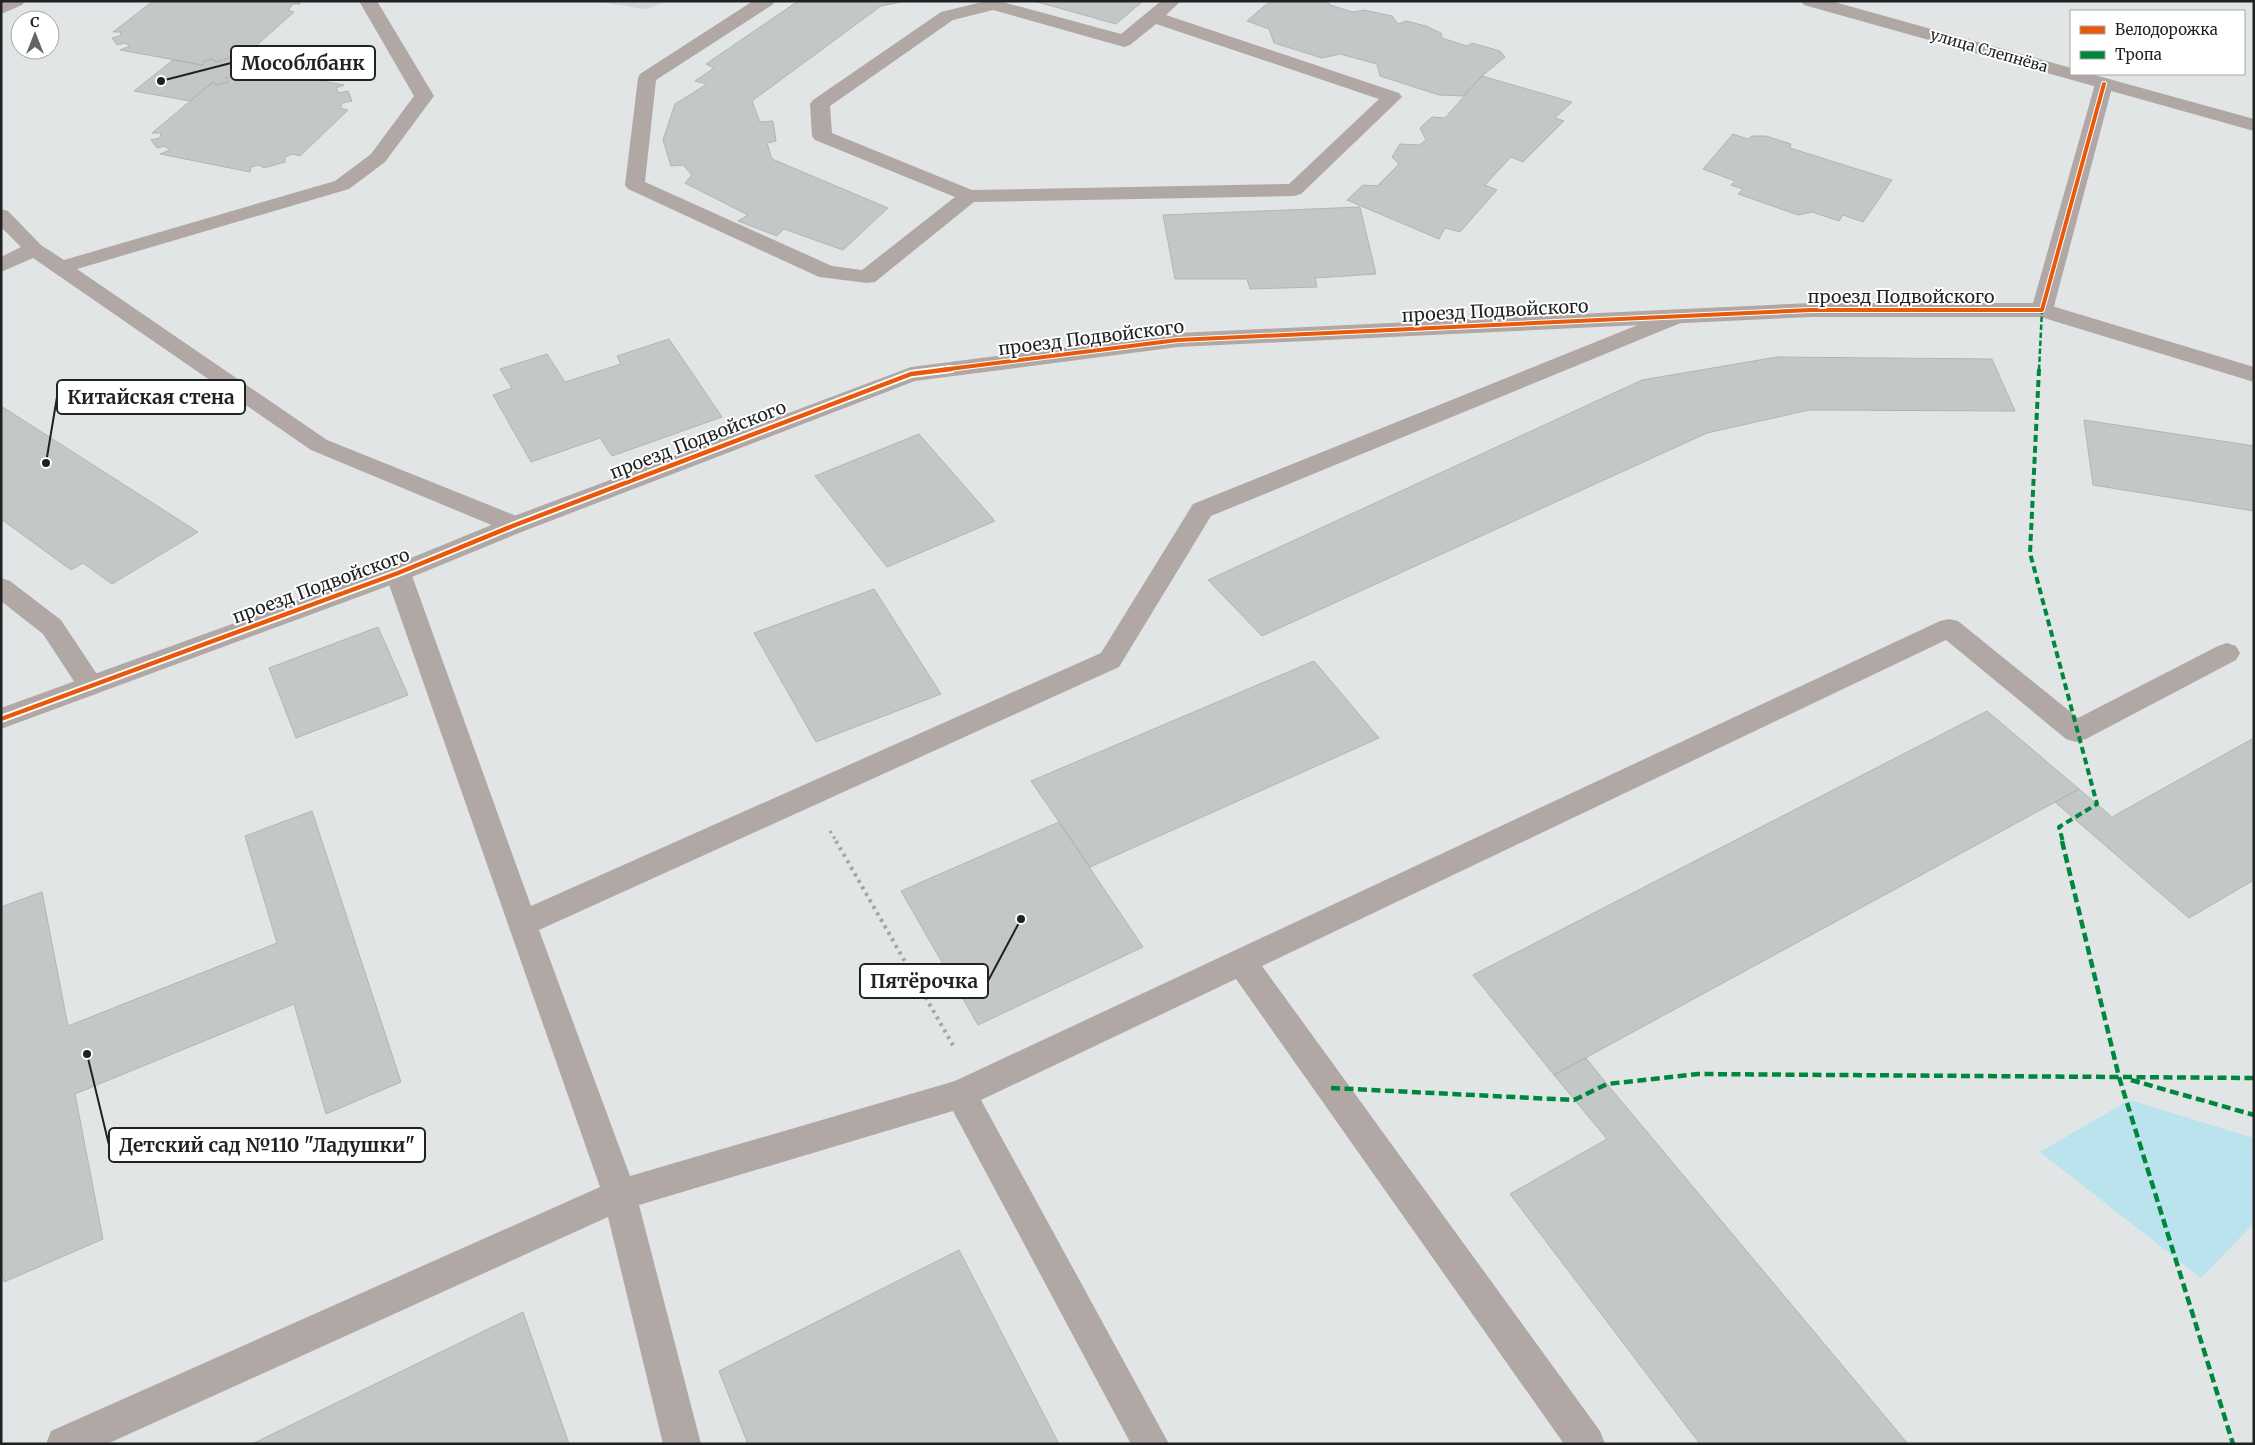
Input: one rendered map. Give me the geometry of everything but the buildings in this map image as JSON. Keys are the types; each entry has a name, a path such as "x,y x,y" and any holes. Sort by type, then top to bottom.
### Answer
{"street":[{"path":"1,9 16,1"},
{"path":"61,267 342,186 378,158 424,96 368,1"},
{"path":"766,1 647,78 635,185 827,272 867,277 969,196"},
{"path":"1153,17 1392,98 1294,190 969,196 822,136 820,104 948,16 993,5 1124,40 1172,1"},
{"name":"улица Слепнёва","path":"1810,1 2070,74"},
{"name":"улица Слепнёва","path":"2072,75 2254,125"},
{"path":"2042,310 2104,84"},
{"path":"1,215 34,249 319,444 516,525"},
{"path":"1,266 34,249"},
{"name":"проезд Подвойского","path":"1,719 398,573 516,525 911,374 1178,340 1811,310 2042,310 2254,375"},
{"path":"522,924 1110,660 1202,510 1675,317"},
{"path":"398,573 620,1195 682,1444"},
{"path":"1,587 52,626 91,685"},
{"path":"64,1444 620,1195 960,1094 1949,628 2076,732 2227,653"},
{"path":"1241,962 1586,1444"},
{"path":"960,1094 1151,1444"}],"path":[{"path":"808,794 958,1052"}],"shaded area":[{"path":"593,1 671,1 645,9"},
{"path":"2129,1100 2254,1138 2254,1223 2201,1278 2040,1152"}],"marked path":[{"path":"2042,310 2030,553 2097,804 2059,827 2119,1077 2233,1444"},
{"path":"1331,1088 1574,1100 1607,1084 1698,1074 2254,1078"},
{"path":"2131,1080 2254,1115"}],"cycle path":[{"path":"1,719 398,573 515,525 911,374 1178,340 1811,310 2042,310 2104,84"}],"place":[{"name":"Мособлбанк","path":"161,81"},
{"name":"Китайская стена","path":"46,463"},
{"name":"Пятёрочка","path":"1021,919"},
{"name":"Детский сад №110 \"Ладушки\"","path":"87,1054"}]}
